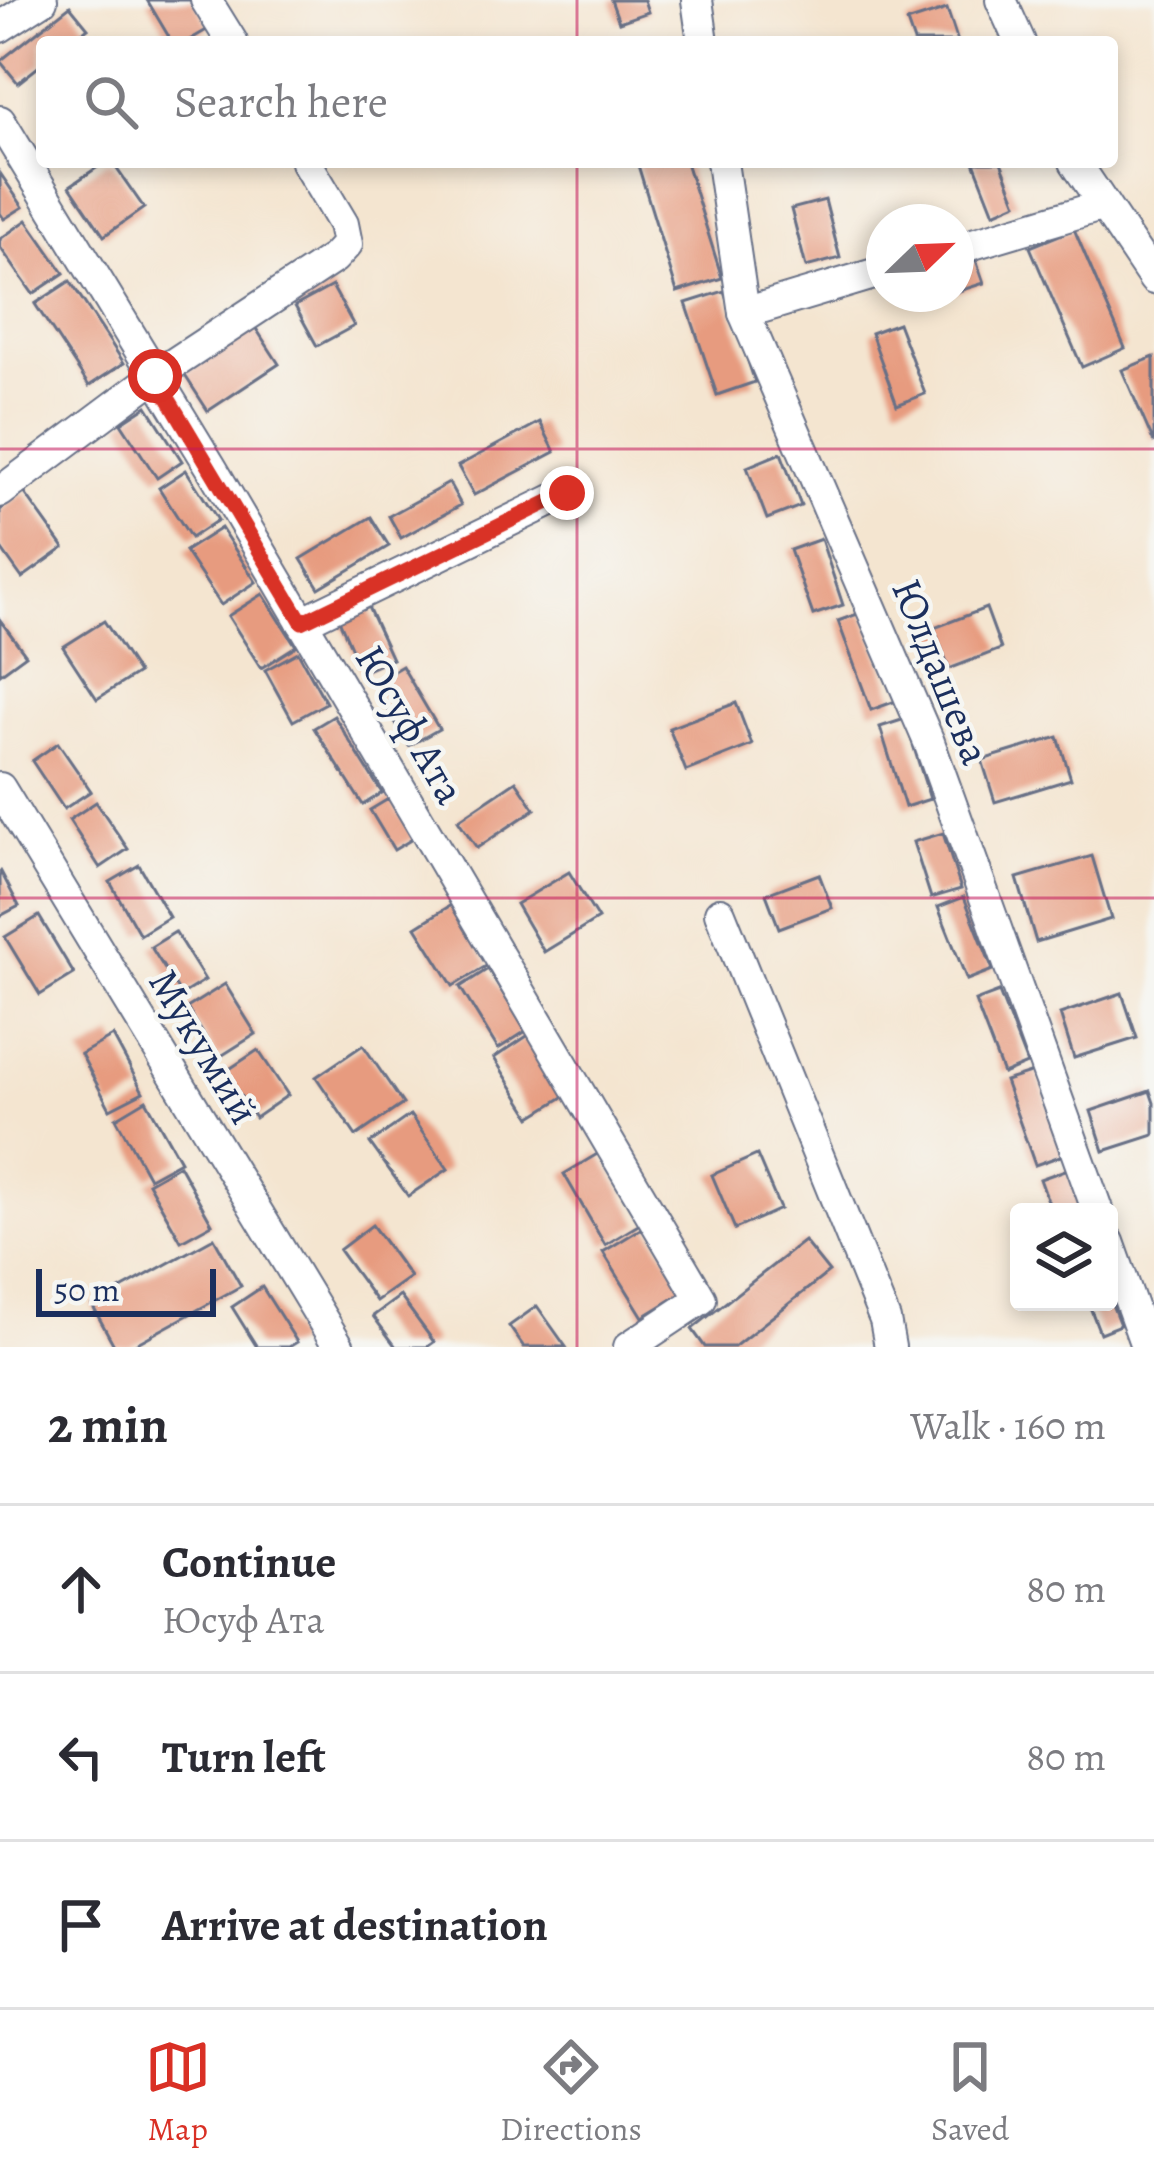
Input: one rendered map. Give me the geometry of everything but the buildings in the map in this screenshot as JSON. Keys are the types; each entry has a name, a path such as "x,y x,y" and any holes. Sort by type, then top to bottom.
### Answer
{"street":[{"path":"0,27 42,0"},
{"path":"206,0 228,36"},
{"path":"697,0 702,36"},
{"path":"1001,0 1017,36"},
{"name":"Юсуф Ата","path":"0,121 701,1299 629,1347"},
{"path":"0,492 155,376 334,258 347,244 343,224 310,168"},
{"name":"Юлдашева","path":"723,168 745,313 929,742 1095,1203"},
{"path":"1079,168 1154,278"},
{"path":"974,244 1104,205"},
{"path":"745,313 866,276"},
{"path":"302,622 567,493"},
{"name":"Мукумий","path":"0,788 339,1347"},
{"path":"720,913 885,1320 890,1347"},
{"path":"1118,1266 1148,1345"}],"route":[{"path":"155,376 302,622 567,493"}]}
